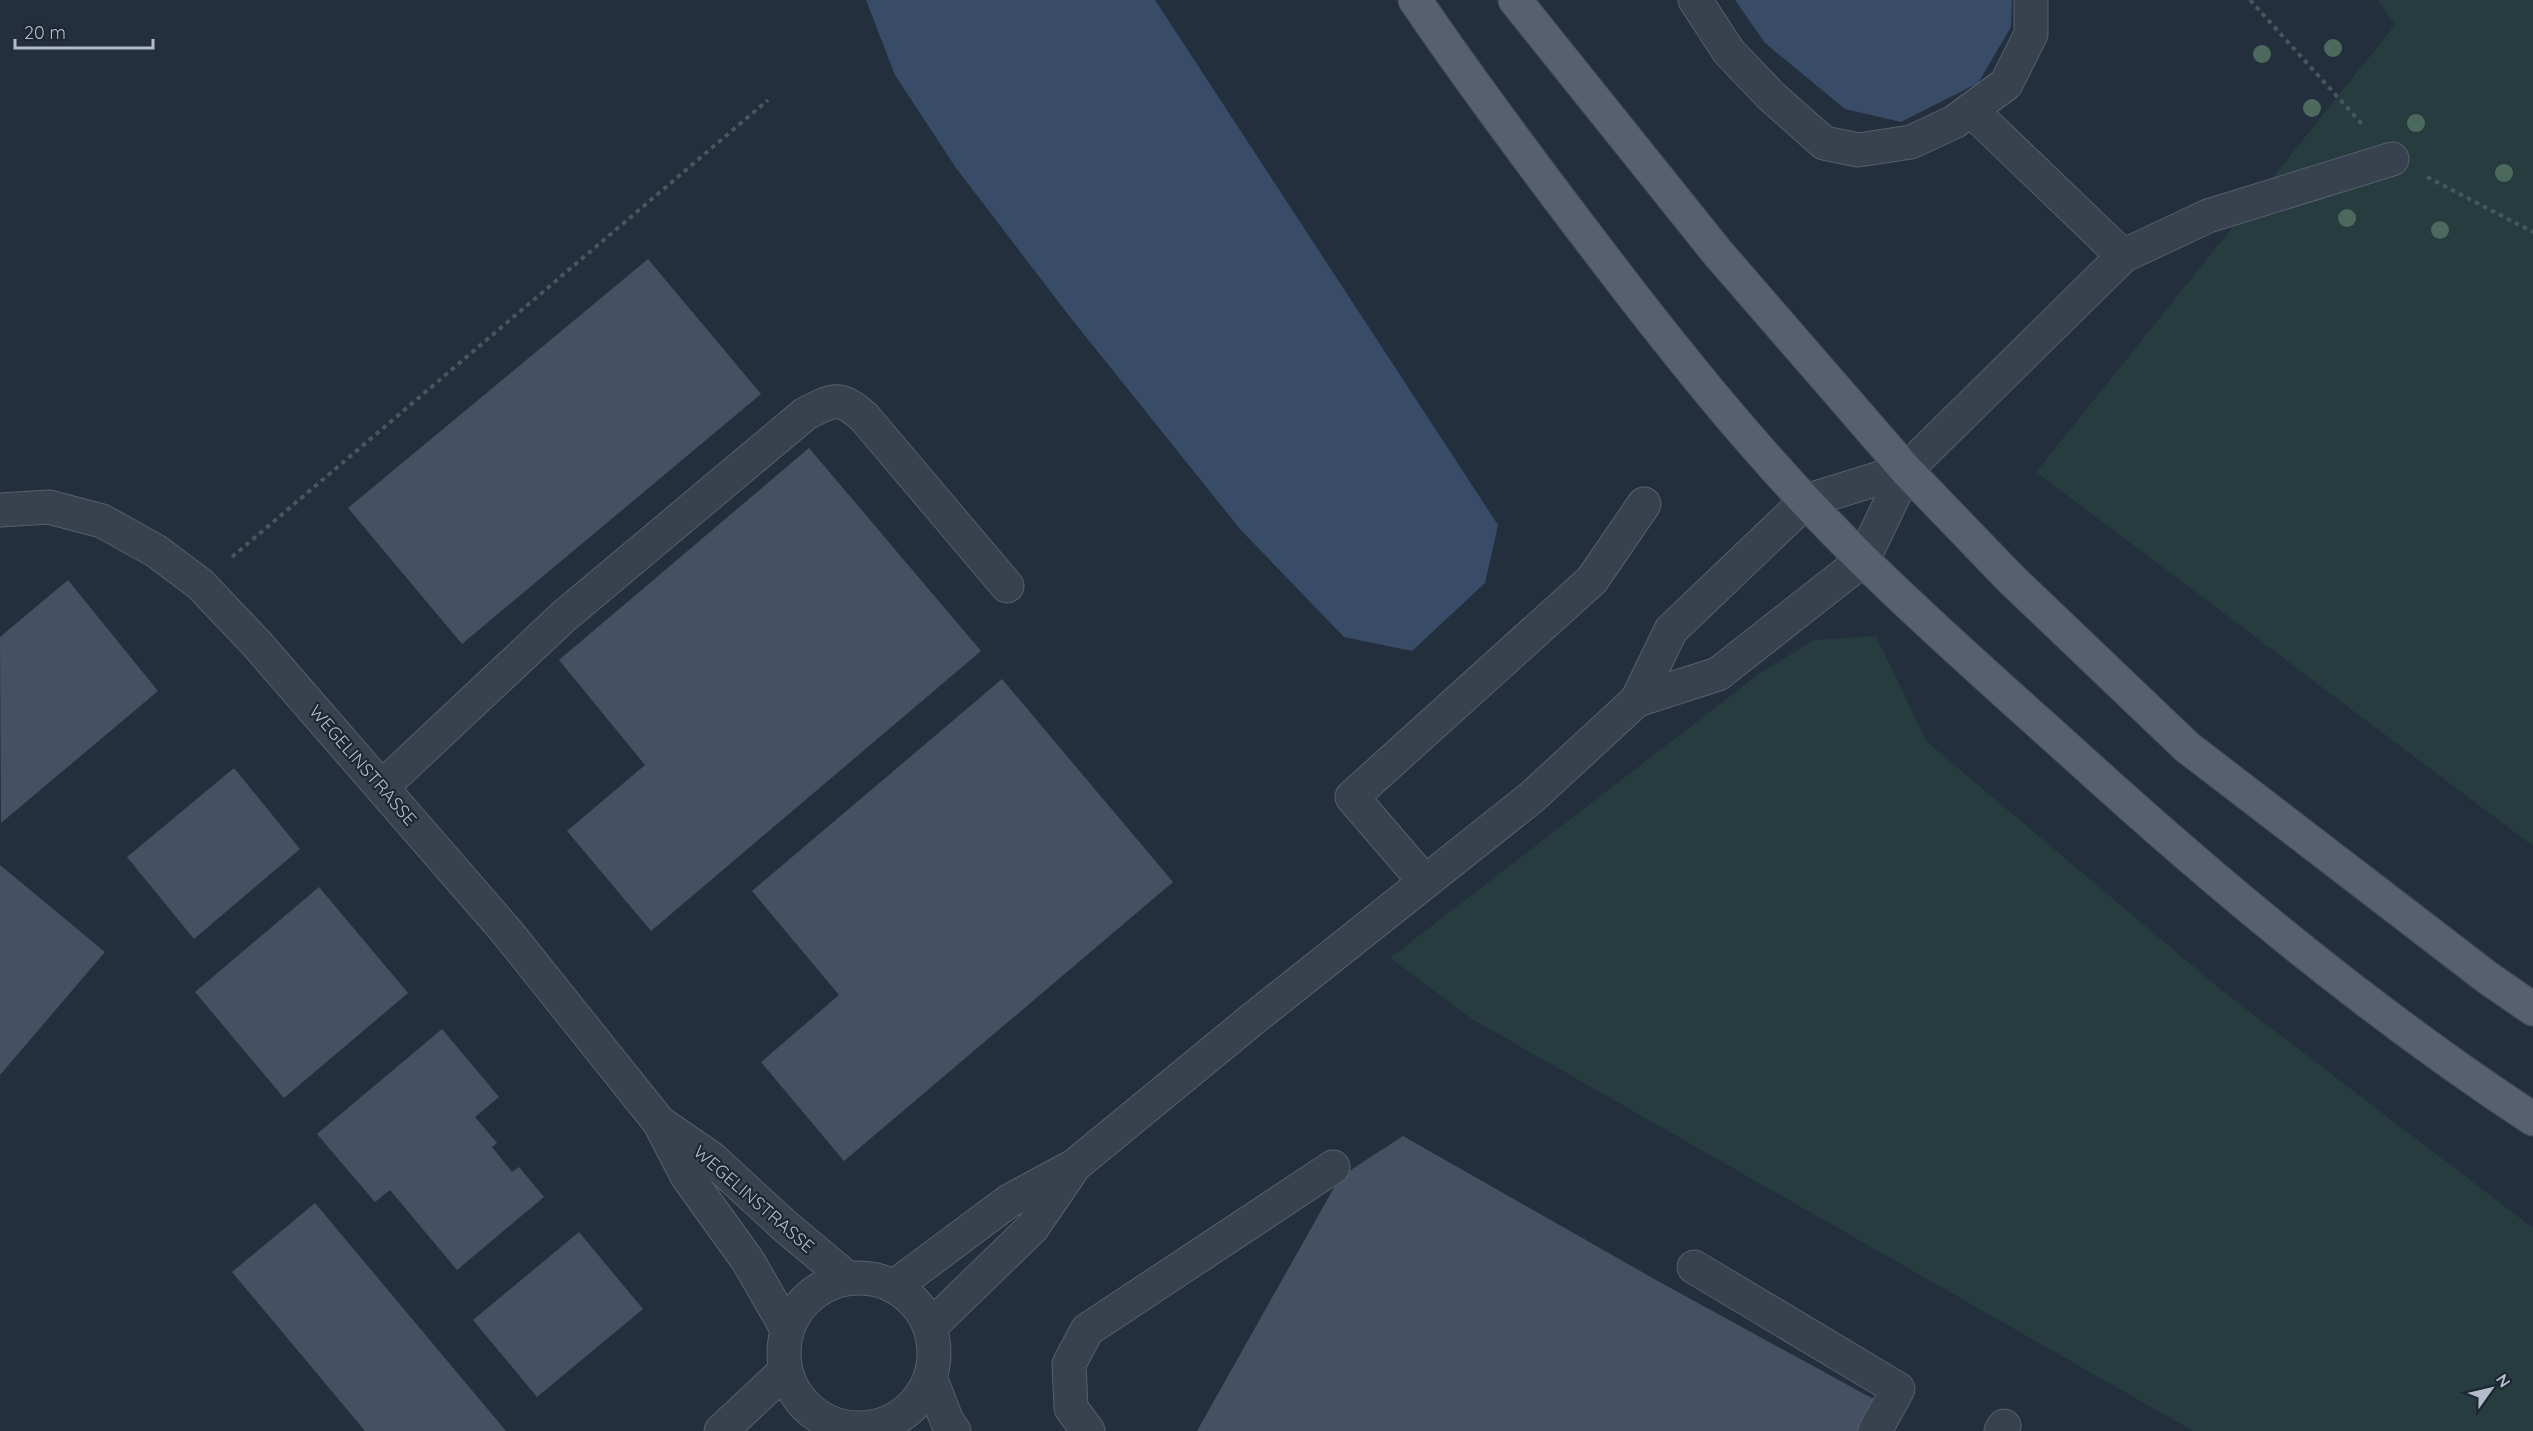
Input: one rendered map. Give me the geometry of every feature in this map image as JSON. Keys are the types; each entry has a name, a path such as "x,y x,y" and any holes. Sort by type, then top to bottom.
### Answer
{"main road":[{"path":"1415,0 1474,87 1680,359 1806,501 1863,560 2104,782 2225,888 2379,1011 2533,1119"},
{"path":"1515,0 1717,252 1906,470 2010,578 2187,747 2488,978 2533,1009"}],"street":[{"path":"1695,0 1729,52 1771,96 1824,143 1858,150 1911,142 1954,122 2006,84 2031,34 2031,0"},
{"path":"1971,110 2123,256"},
{"path":"1637,700 1718,674 1863,560 1906,470 2123,256 2208,216 2392,159"},
{"path":"382,787 563,617 805,414 829,401 849,404 865,418 1007,586"},
{"path":"895,1286 1009,1201 1074,1166 1254,1018 1532,797 1637,700 1671,630 1806,501 1906,470"},
{"path":"1425,882 1352,797 1592,579 1644,504"},
{"name":"WEGELINSTRASSE","path":"0,510 49,507 102,521 156,551 200,584 257,644 507,932 659,1122 687,1176 748,1261 787,1329"},
{"name":"WEGELINSTRASSE","path":"659,1122 711,1158 786,1227 848,1278"},
{"path":"930,1327 1032,1228 1074,1166"},
{"path":"1088,1431 1071,1408 1069,1364 1087,1330 1333,1167"},
{"path":"1694,1268 1898,1389 1875,1431"},
{"path":"848,1278 872,1278 895,1286 916,1303 930,1327 934,1352 930,1377 920,1396 904,1413 865,1429 814,1425 806,1406 793,1389 786,1370 784,1349 787,1329 797,1310 810,1294 828,1284 848,1278"},
{"path":"721,1431 786,1370"},
{"path":"930,1377 947,1421 954,1431"}],"path":[{"path":"200,584 768,100"}],"green space":[{"path":"2378,0 2533,0 2533,846 2036,472 2395,25"},
{"path":"1876,636 1927,742 2220,989 2533,1228 2533,1431 2193,1431 1472,1019 1390,958 1759,674 1814,640"}],"water":[{"path":"866,0 1155,0 1498,525 1485,583 1412,651 1344,637 1240,529 1070,317 956,168 895,75"},
{"path":"1735,0 2012,0 2011,27 1978,83 1901,122 1845,109 1765,43"}],"building":[{"path":"648,259 761,394 462,644 348,508"},
{"path":"809,448 981,651 651,931 567,831 645,765 559,660"},
{"path":"68,580 158,691 1,823 0,637"},
{"path":"1002,679 1173,882 844,1161 761,1062 839,995 752,891"},
{"path":"234,768 300,849 194,939 127,857"},
{"path":"0,865 105,952 0,1075"},
{"path":"319,887 408,993 284,1098 195,992"},
{"path":"442,1029 499,1097 475,1117 497,1143 492,1147 512,1172 519,1167 544,1197 457,1270 390,1190 375,1202 317,1134"},
{"path":"1403,1136 1656,1280 1877,1401 1860,1431 1197,1431 1340,1177"},
{"path":"315,1203 506,1431 365,1431 232,1272"},
{"path":"579,1232 643,1309 537,1397 473,1320"}]}
